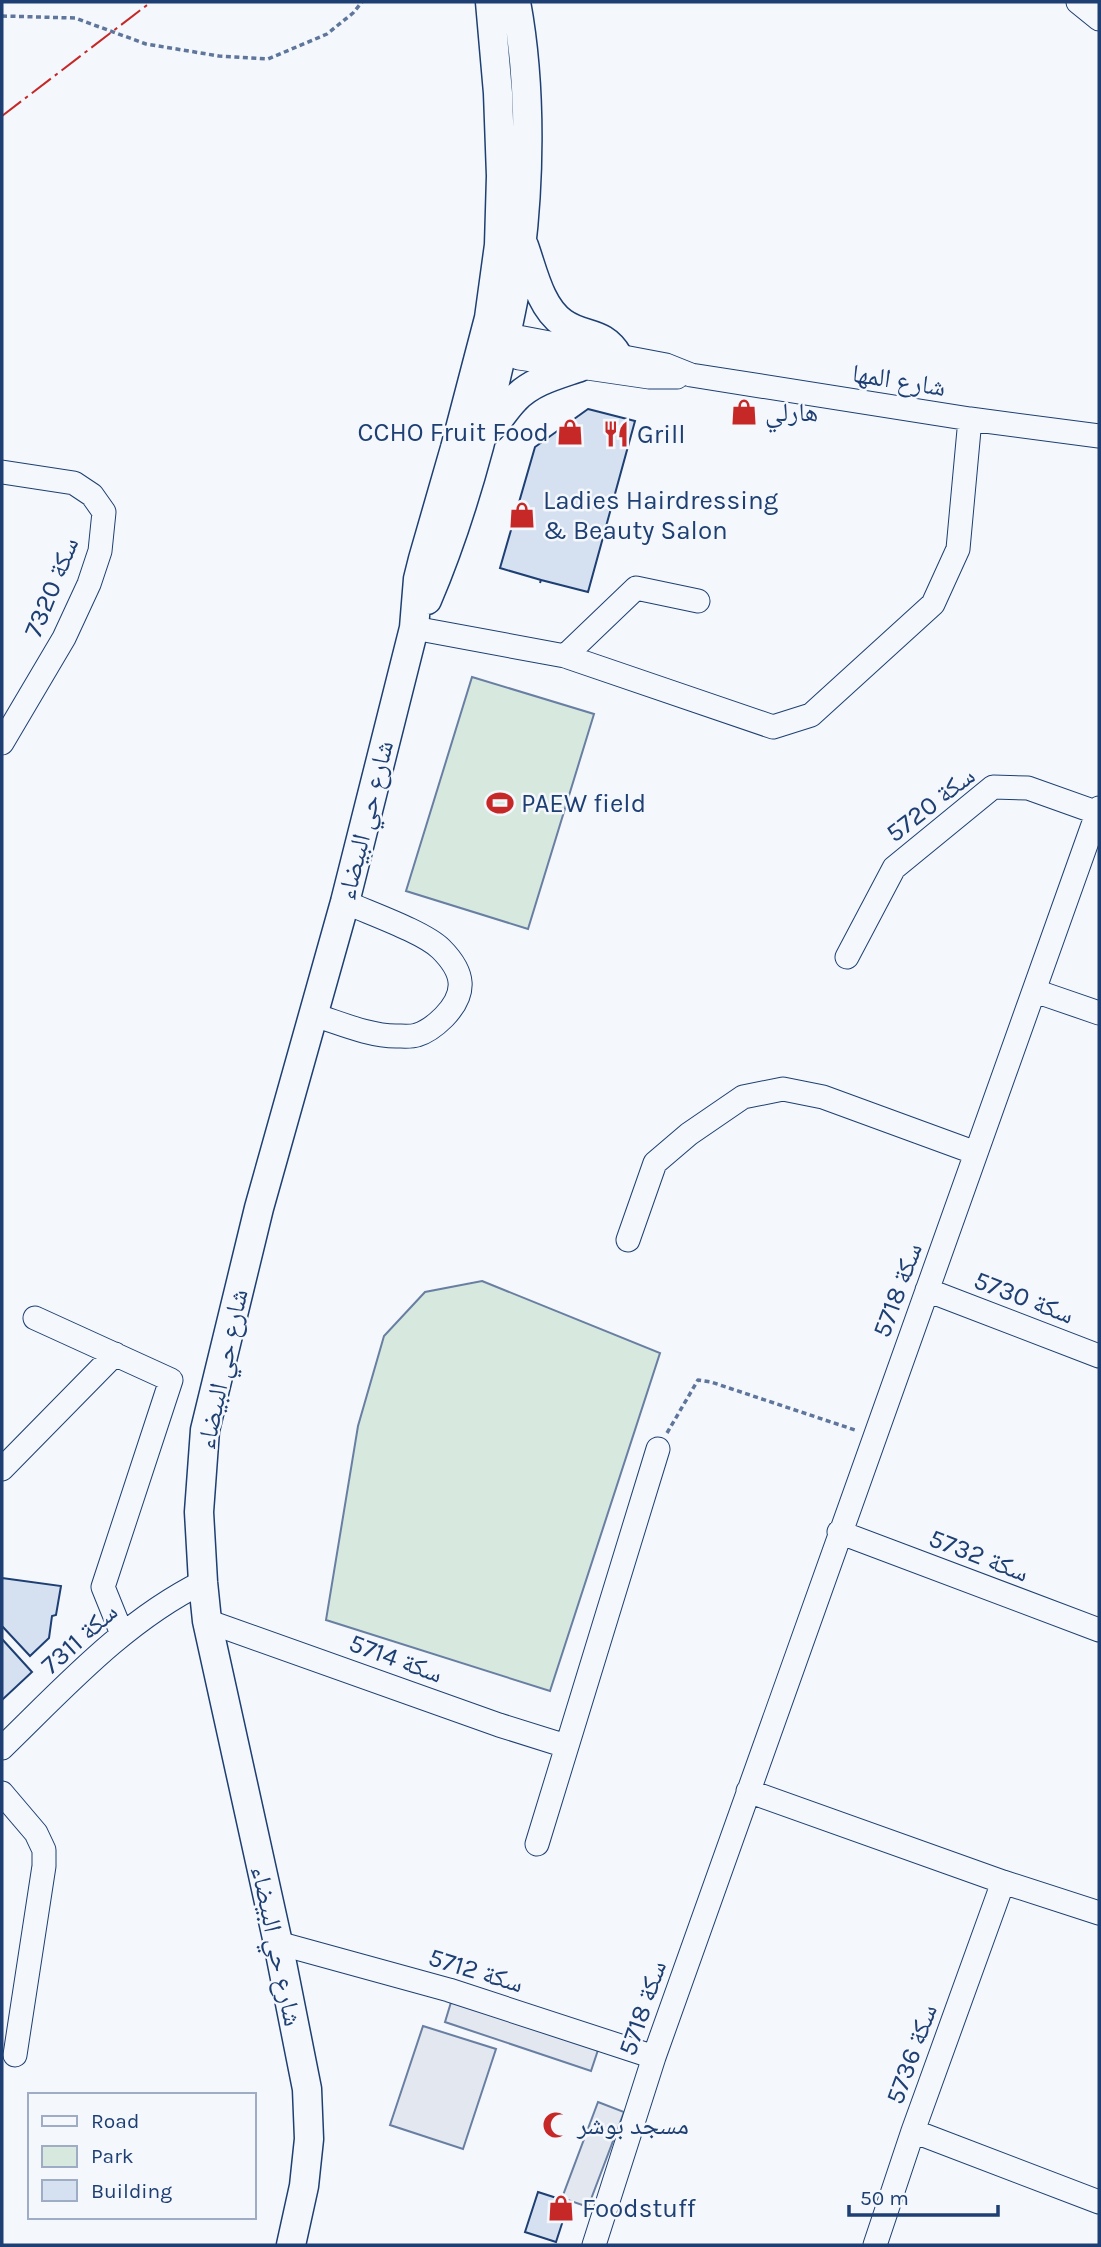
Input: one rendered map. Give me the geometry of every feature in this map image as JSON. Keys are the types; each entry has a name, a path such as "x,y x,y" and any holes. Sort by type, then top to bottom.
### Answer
{"main road":[{"path":"414,628 441,568 483,434 494,340 501,203 498,93 489,2"},
{"path":"414,628 418,579 423,559 494,340 517,279 525,198 525,94 523,47 516,2"},
{"path":"521,239 545,302 553,314 572,328 605,340 618,356"},
{"path":"483,434 525,390 538,382 580,368"},
{"name":"شارع حي البيضاء","path":"291,2245 304,2186 309,2139 307,2089 278,1943 207,1621 199,1512 205,1430 259,1208 345,902 414,628"}],"street":[{"path":"1078,2 1099,19"},
{"name":"شارع المها","path":"494,340 518,337 666,365 691,375"},
{"name":"شارع المها","path":"494,340 519,358 580,368 649,377 691,375 970,419 1099,436"},
{"path":"414,628 565,656 773,727 811,715 933,604 958,549 970,419"},
{"name":"سكة 7320","path":"2,472 74,483 92,495 104,512 100,551 84,595 64,638 2,743"},
{"path":"565,656 636,588 698,601"},
{"name":"سكة 5720","path":"847,957 894,868 993,787 1028,788 1098,810"},
{"name":"سكة 5718","path":"594,2245 654,2057 1098,810"},
{"path":"313,1015 381,1034 417,1035 438,1023 455,1005 460,992 458,971 440,948 416,934 345,902"},
{"path":"1035,990 1099,1013"},
{"path":"628,1240 655,1163 690,1134 743,1097 783,1089 823,1097 976,1153"},
{"name":"سكة 5730","path":"928,1290 1099,1356"},
{"path":"35,1318 171,1380 103,1587 122,1633"},
{"path":"2,1469 116,1354"},
{"path":"537,1844 658,1449"},
{"name":"سكة 5732","path":"839,1532 1099,1630"},
{"name":"سكة 7311","path":"2,1748 122,1633 176,1595 203,1582"},
{"name":"سكة 5714","path":"207,1621 499,1725 566,1746"},
{"path":"748,1791 1003,1882 1099,1913"},
{"path":"2,1793 36,1833 44,1850 44,1866 15,2055"},
{"name":"سكة 5736","path":"875,2245 1003,1882"},
{"name":"سكة 5712","path":"278,1943 449,1990 654,2057"},
{"path":"913,2131 1099,2202"}],"path":[{"path":"2,16 75,18 146,44 219,56 268,59 327,34 362,2"},
{"path":"658,1449 698,1380 711,1382 874,1437"}],"green space":[{"name":"PAEW field","path":"472,677 594,714 528,929 406,891"},
{"path":"482,1281 660,1353 550,1691 326,1620 358,1426 384,1336 425,1292"}],"shaded area":[{"path":"452,1999 599,2047 591,2071 445,2022"},
{"path":"423,2026 496,2049 463,2149 390,2125"},
{"path":"598,2102 624,2112 588,2207 562,2198"}],"building":[{"path":"588,409 635,421 588,592 500,568 535,447"},
{"path":"2,1578 61,1586 49,1638 30,1656 2,1626"},
{"path":"2,1639 32,1672 2,1700"},
{"path":"538,2192 569,2202 556,2242 525,2232"}],"power":[{"path":"2,116 151,2"}],"place":[{"name":"هارلي","path":"744,412"},
{"name":"CCHO Fruit Food","path":"570,432"},
{"name":"Grill","path":"616,434"},
{"name":"Ladies Hairdressing & Beauty Salon","path":"522,515"},
{"name":"PAEW field","path":"500,803"},
{"name":"مسجد بوشر","path":"556,2125"},
{"name":"Foodstuff","path":"561,2208"}]}
